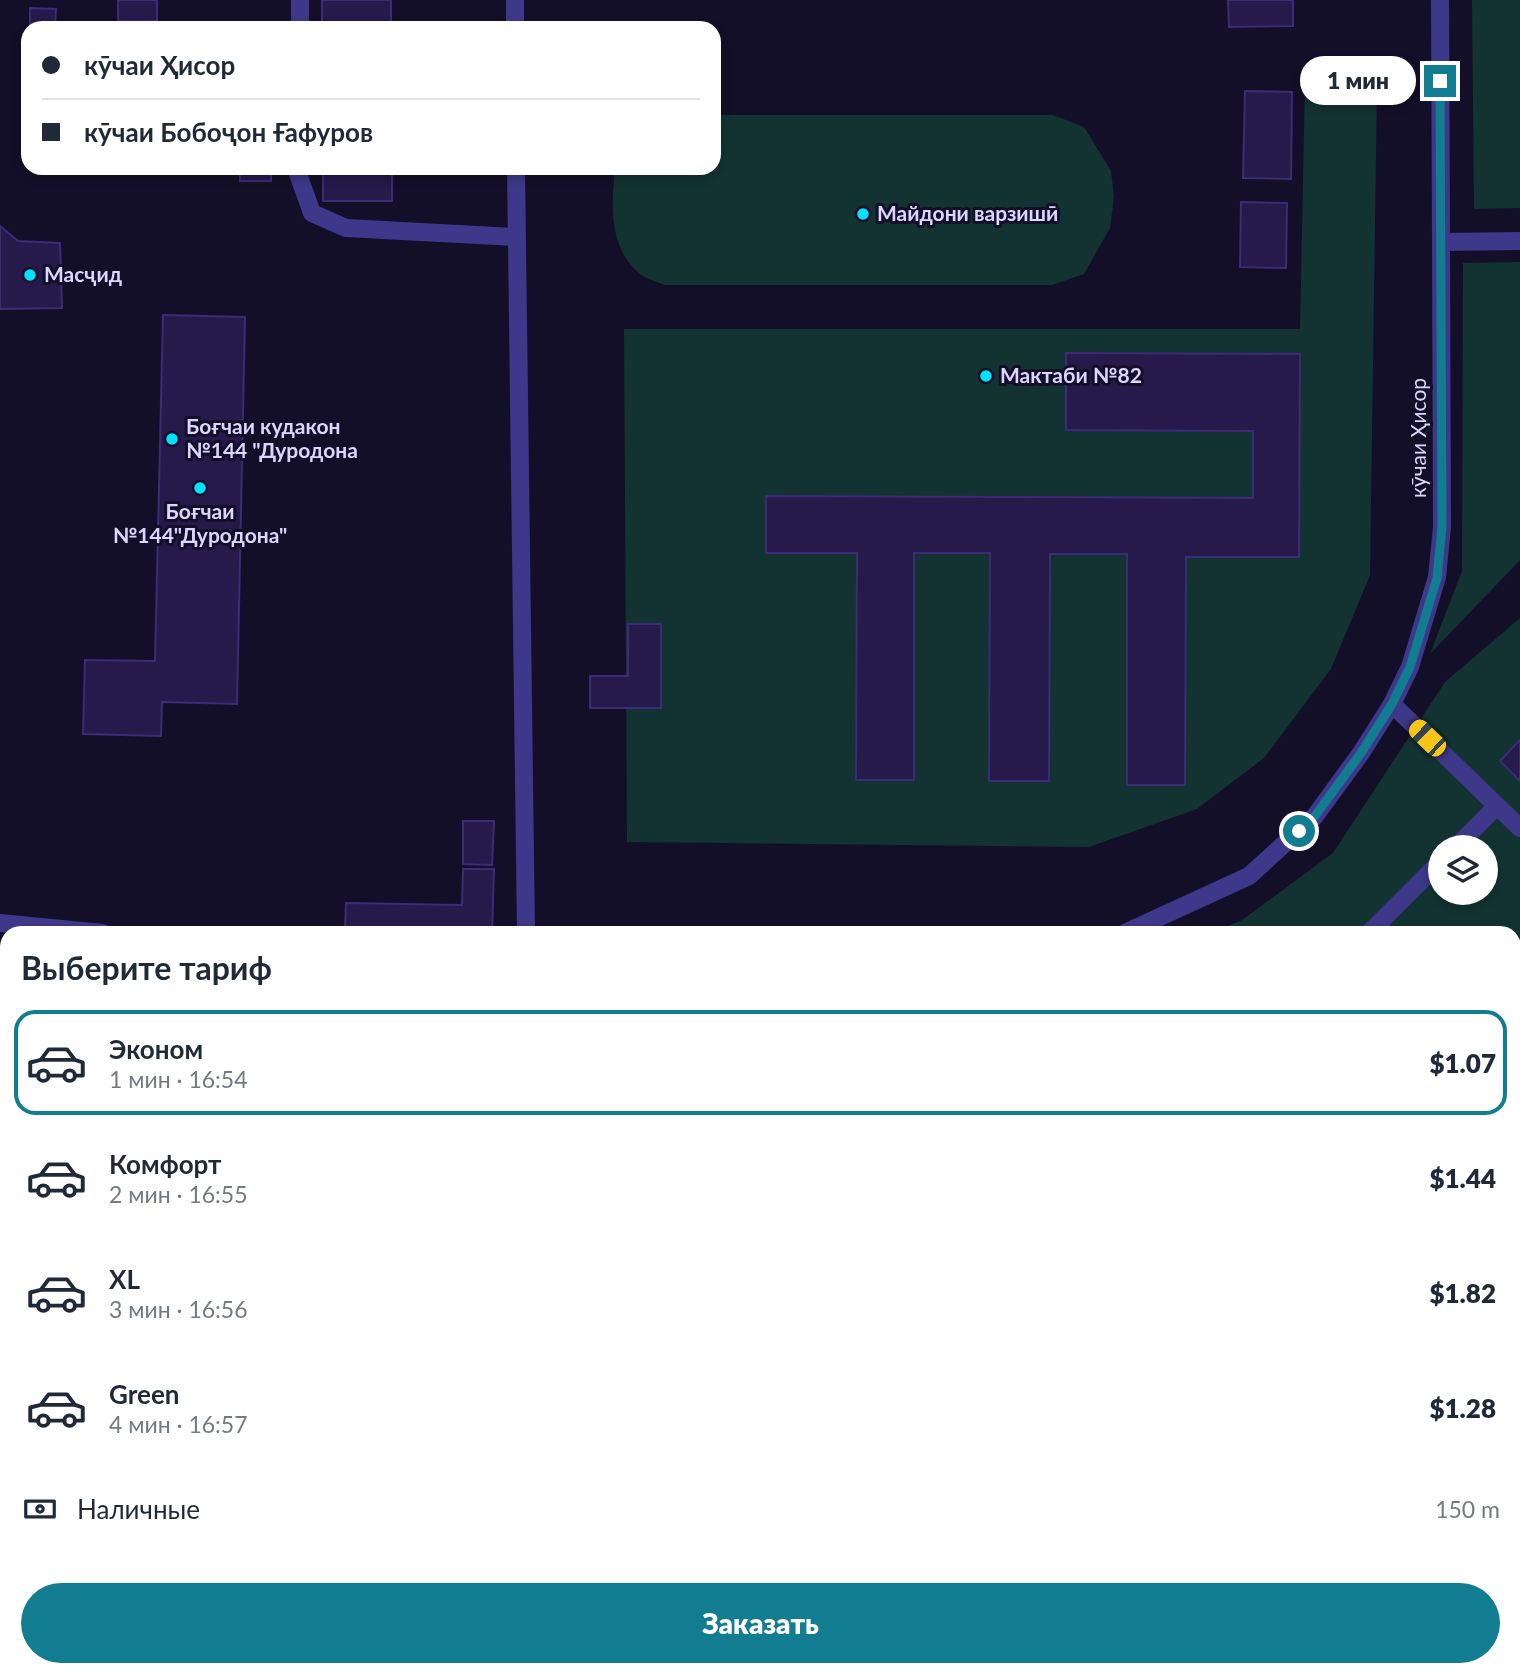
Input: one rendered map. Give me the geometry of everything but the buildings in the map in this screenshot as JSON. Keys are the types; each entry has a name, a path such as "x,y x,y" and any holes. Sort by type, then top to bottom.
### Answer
{"street":[{"path":"300,0 300,21"},
{"path":"515,0 515,21"},
{"name":"кӯчаи Ҳисор","path":"1140,926 1249,876 1315,816 1361,753 1392,704 1410,667 1437,578 1442,527 1440,0"},
{"path":"298,175 312,213 345,228 516,237"},
{"path":"516,175 526,926"},
{"path":"1441,242 1520,241"},
{"path":"1392,704 1520,828"},
{"path":"1468,835 1497,806"},
{"path":"1376,926 1428,874"},
{"path":"0,923 31,926"}],"green space":[{"path":"1472,0 1520,0 1520,208 1474,209"},
{"path":"1305,84 1377,84 1370,575 1331,669 1264,758 1197,809 1089,847 627,842 624,329 1300,329"},
{"name":"Майдони варзишӣ","path":"721,115 1053,115 1084,127 1111,171 1114,197 1110,228 1084,274 1052,285 665,285 640,274 622,252 614,226 615,175 721,175"},
{"path":"1520,262 1520,560 1430,654 1462,571 1463,263"},
{"path":"1520,618 1520,926 1228,926 1242,920 1333,853 1445,682"}],"place":[{"name":"Майдони варзишӣ","path":"863,214"},
{"name":"Масҷид","path":"30,275"},
{"name":"Мактаби №82","path":"986,376"},
{"name":"Боғчаи кудакон №144 \"Дуродона","path":"172,439"},
{"name":"Боғчаи №144\"Дуродона\"","path":"200,488"}],"route":[{"path":"1299,831 1315,816 1361,753 1392,704 1410,667 1437,578 1442,527 1440,81"}]}
